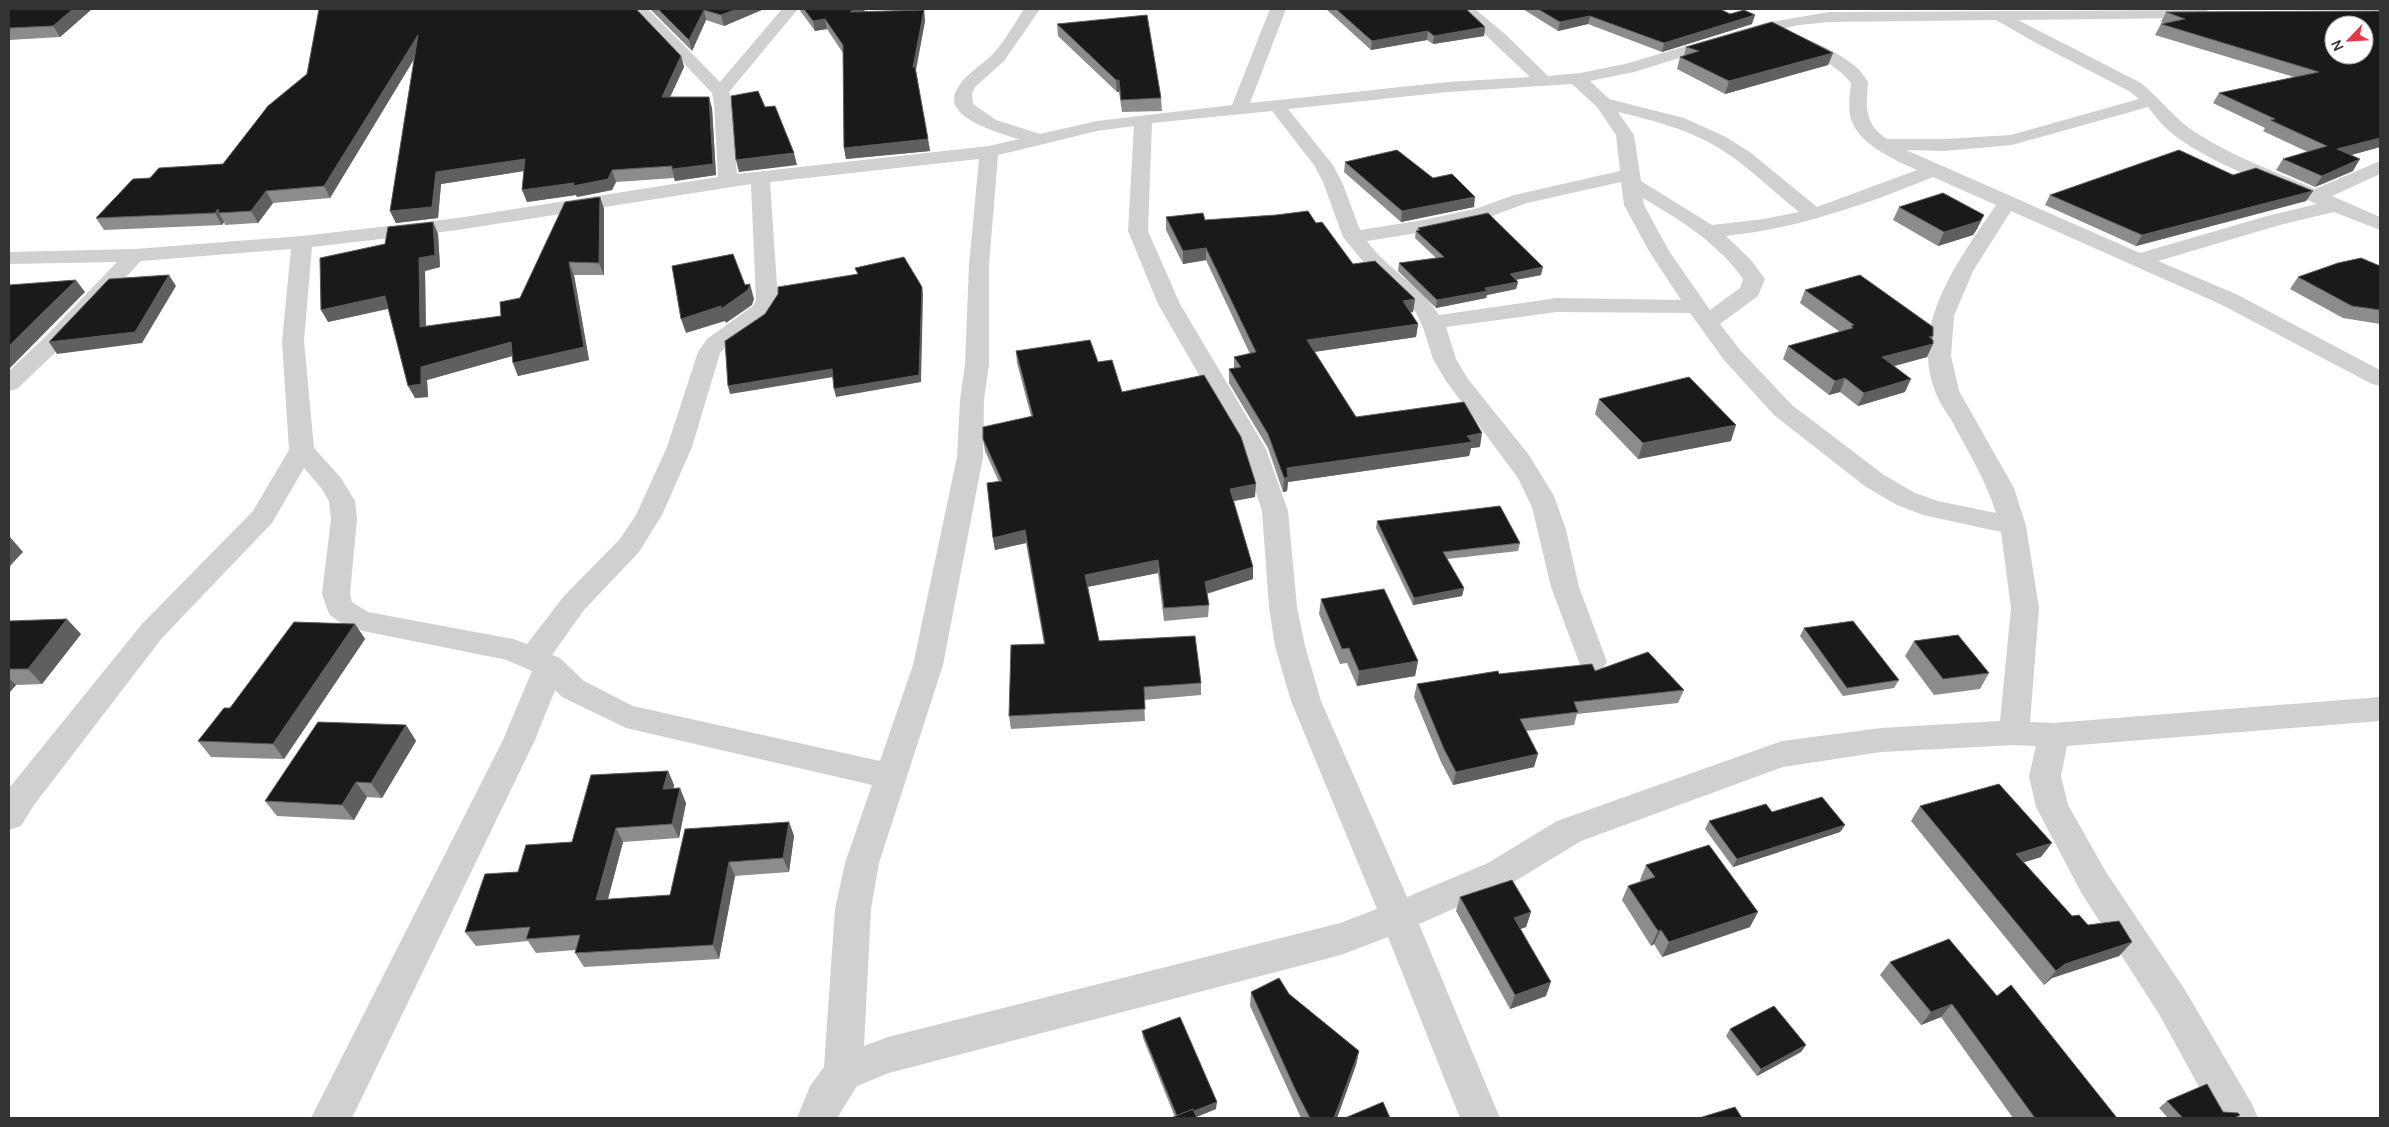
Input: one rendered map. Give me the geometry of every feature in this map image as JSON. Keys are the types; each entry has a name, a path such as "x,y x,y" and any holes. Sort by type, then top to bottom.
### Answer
{"street":[{"path":"640,9 720,92 723,102 728,181"},
{"path":"720,92 790,9"},
{"path":"1032,9 998,58 969,84 963,93 964,106 973,116 988,124 1040,140"},
{"path":"1239,109 1278,9"},
{"path":"1466,9 1499,37 1544,81"},
{"path":"1882,9 1904,17"},
{"path":"9,258 135,255 302,242 458,224 728,181 989,152 1097,126 1143,120 1450,87 1576,78 1644,64 1768,26 1800,19 1829,17 2001,16 2054,12 2220,13"},
{"path":"2001,16 2044,41 2135,87 2152,101 2172,124 2190,138 2234,161 2380,224"},
{"path":"1768,26 1850,70 1860,82 1857,102 1858,118 1866,130 1884,144 1908,158 2008,203 2141,259 2228,299 2380,379"},
{"path":"1576,78 1603,103 1625,135 1634,205 1659,251 1732,356 1783,410 1875,481 1906,499 1932,509 2013,526"},
{"path":"1884,144 1944,145 2012,140 2152,101"},
{"path":"1603,103 1657,116 1699,131 1720,141 1814,214"},
{"path":"1276,105 1329,172 1342,215 1353,237 1367,256 1398,280 1417,300 1433,322 1447,363 1465,390 1522,461 1542,498 1555,540 1565,587 1592,662"},
{"path":"1143,120 1138,231 1169,304 1254,449 1275,511 1283,607 1290,646 1306,701 1480,1118"},
{"path":"817,1118 824,1100 843,1073 853,909 862,863 928,665 970,457 972,400 977,364 979,265 989,152"},
{"path":"2316,196 2380,167"},
{"path":"1707,232 1781,222 1814,214 1871,195 1934,170"},
{"path":"331,1118 519,740 541,662 574,603 626,550 641,527 685,432 709,352 716,342 760,314 765,307 767,300 760,178"},
{"path":"1353,237 1385,234 1450,221 1484,213 1529,197 1631,179 1707,232 1746,265 1754,279 1750,291 1745,296 1702,315 1557,305 1433,322"},
{"path":"2008,203 1962,271 1943,316 1940,356 1947,391 2001,488 2013,526 2025,608 2014,733"},
{"path":"2141,259 2274,220 2337,205"},
{"path":"9,816 22,796 142,643 263,518 302,450 293,341 302,242"},
{"path":"9,384 52,343 135,255"},
{"path":"302,450 332,484 342,501 344,519 336,594 339,607 349,615 363,621 513,650 541,662 573,689 626,716 891,776"},
{"path":"843,1073 888,1055 1341,939 1398,918 1500,873 1569,831 1782,754 1881,740 2014,733 2054,735 2380,709"},
{"path":"2054,735 2045,776 2052,807 2094,883 2172,1002 2238,1118"}],"building":[{"path":"9,9 73,9 53,26 9,28"},
{"path":"319,9 636,9 681,56 662,97 709,97 713,164 672,169 672,166 612,170 608,179 573,186 574,183 522,190 525,159 436,172 432,207 390,211 418,35 324,186 266,191 251,211 219,213 218,209 215,213 96,218 133,179 150,178 159,168 223,164 268,106 307,74"},
{"path":"658,9 737,9 721,15 704,10 689,40"},
{"path":"804,9 854,9 850,12 924,10 913,67 915,67 928,139 844,148 843,45 825,19 813,21"},
{"path":"1336,9 1466,9 1485,27 1434,36 1428,31 1372,41"},
{"path":"1538,9 1720,9 1730,14 1744,10 1755,15 1664,43 1590,16 1560,22"},
{"path":"2380,11 2380,138 2337,149 2360,159 2322,176 2283,159 2327,146 2270,120 2275,119 2219,93 2319,72 2161,24 2185,19 2166,12"},
{"path":"1147,15 1161,98 1121,100 1119,80 1116,80 1057,24"},
{"path":"1772,22 1833,53 1729,81 1680,57 1699,51 1686,47"},
{"path":"758,91 765,107 775,106 794,153 736,160 731,96"},
{"path":"1397,150 1433,178 1452,174 1475,197 1402,211 1345,162"},
{"path":"2179,150 2233,175 2256,168 2313,191 2142,235 2050,195"},
{"path":"1943,193 1984,215 1980,221 1944,232 1899,207"},
{"path":"600,197 599,263 569,262 584,347 513,363 511,342 421,367 421,384 408,386 385,296 321,310 320,258 385,244 388,227 433,222 435,255 419,258 420,327 501,316 500,302 520,298 565,202"},
{"path":"1308,211 1316,223 1322,222 1353,264 1375,261 1415,299 1403,301 1418,324 1307,340 1356,417 1464,402 1482,433 1467,436 1472,442 1287,468 1288,477 1284,478 1268,434 1229,369 1241,367 1234,357 1256,352 1206,248 1183,251 1166,217 1203,213 1205,220"},
{"path":"1488,213 1543,267 1510,274 1518,282 1485,288 1487,291 1437,300 1399,263 1444,257 1416,231 1420,230 1418,228"},
{"path":"733,254 745,285 750,284 748,290 721,309 721,306 681,319 672,266"},
{"path":"904,257 922,287 919,375 834,389 832,369 728,386 725,341 765,314 778,294 778,287 858,274 855,268"},
{"path":"2361,258 2380,266 2380,310 2352,306 2298,277 2338,263"},
{"path":"169,275 135,332 49,342 109,279"},
{"path":"1860,275 1933,327 1933,336 1929,337 1933,340 1933,344 1882,357 1911,379 1864,393 1845,378 1835,381 1788,346 1853,328 1851,326 1854,325 1805,290"},
{"path":"76,280 9,346 9,285"},
{"path":"1090,340 1098,362 1112,360 1122,392 1204,375 1241,437 1256,484 1230,489 1253,567 1205,582 1209,605 1164,608 1158,560 1085,575 1099,641 1195,636 1201,683 1144,687 1145,709 1009,716 1011,645 1045,644 1025,530 993,538 987,483 1002,481 983,439 983,427 1033,416 1016,351"},
{"path":"1689,377 1736,425 1643,443 1599,399"},
{"path":"1500,506 1520,543 1443,552 1464,588 1414,598 1377,521"},
{"path":"1384,589 1418,661 1359,671 1349,648 1342,649 1321,599"},
{"path":"67,619 28,669 9,669 9,621"},
{"path":"1853,621 1899,680 1847,688 1804,628"},
{"path":"294,622 355,624 273,744 198,741 224,708 230,708"},
{"path":"1958,635 1989,673 1943,679 1914,641"},
{"path":"1648,652 1684,690 1574,702 1578,712 1520,719 1538,754 1456,772 1444,749 1417,684 1498,671 1499,674 1592,664 1595,671"},
{"path":"318,722 406,725 371,783 356,782 342,805 265,801"},
{"path":"668,771 663,789 680,788 672,824 616,828 596,900 670,895 685,829 789,822 783,858 729,862 713,945 575,953 580,935 526,939 530,927 465,932 485,874 518,872 526,845 572,842 591,775"},
{"path":"1999,784 2052,843 2016,854 2072,916 2079,915 2088,925 2119,921 2132,942 2065,964 2056,971 1920,806"},
{"path":"1822,797 1845,825 1737,859 1709,821 1766,804 1772,812"},
{"path":"1709,845 1758,912 1669,942 1661,930 1658,931 1628,886 1655,877 1646,865"},
{"path":"1512,880 1531,912 1514,918 1551,982 1515,995 1460,897"},
{"path":"1949,939 1997,996 2011,985 2117,1118 2035,1118 1952,1004 1931,1012 1890,962"},
{"path":"1279,978 1289,994 1359,1051 1334,1118 1310,1118 1251,992"},
{"path":"1774,1006 1806,1045 1761,1069 1730,1029"},
{"path":"1180,1017 1217,1102 1177,1116 1142,1031"},
{"path":"2207,1084 2223,1112 2238,1113 2240,1115 2234,1118 2183,1118 2167,1101"},
{"path":"1383,1102 1390,1118 1345,1118"},
{"path":"1735,1107 1742,1118 1699,1118"},
{"path":"1193,1109 1197,1118 1171,1118"}]}
